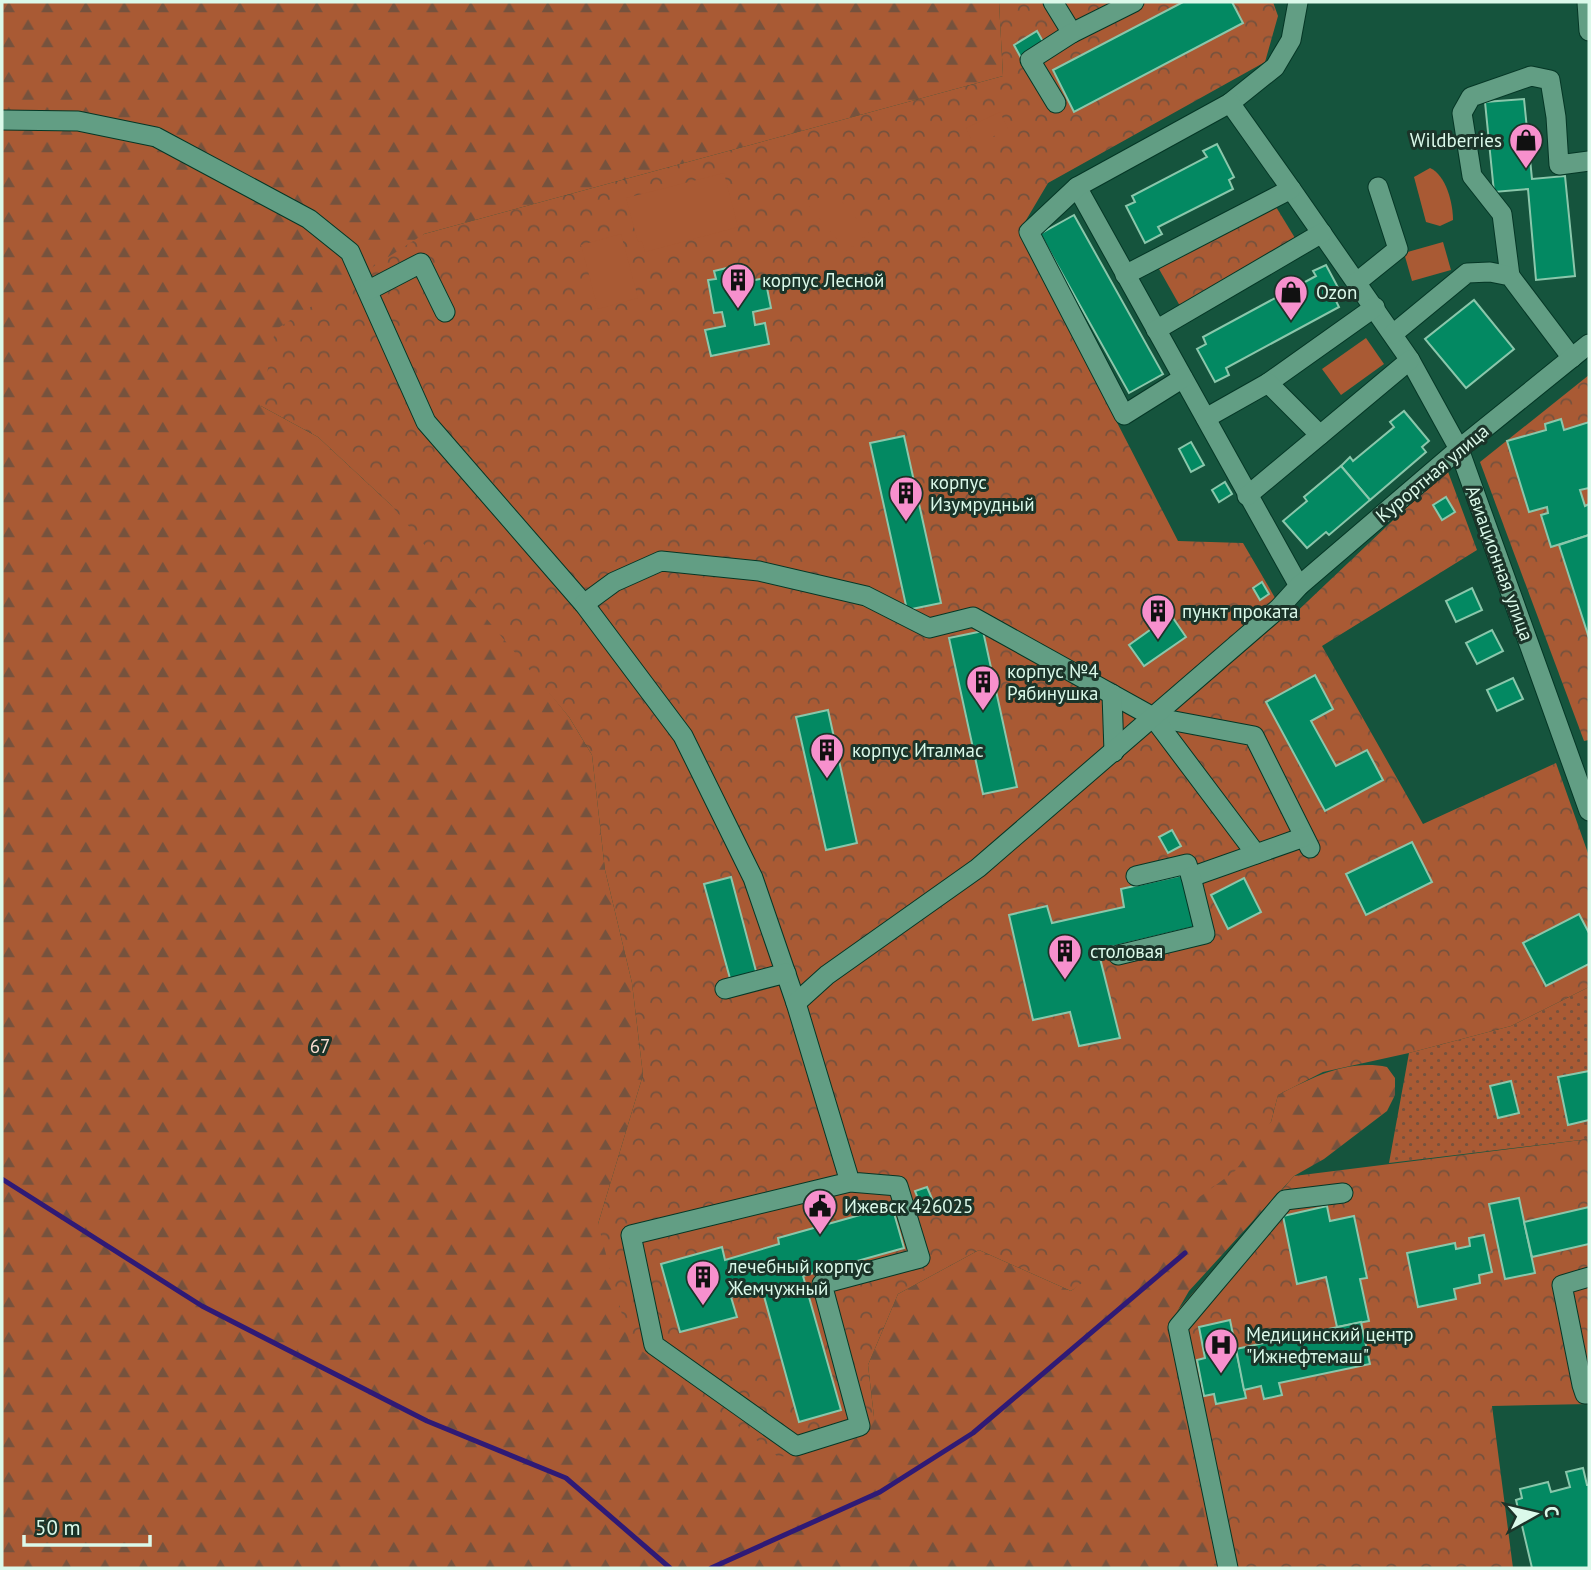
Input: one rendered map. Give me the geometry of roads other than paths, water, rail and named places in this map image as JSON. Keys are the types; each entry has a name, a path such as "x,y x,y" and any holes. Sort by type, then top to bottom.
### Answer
{"street":[{"path":"1053,2 1072,33"},
{"path":"1056,103 1030,60 1072,33 1134,2"},
{"path":"1183,378 1124,415 1029,232 1077,187 1230,103 1275,67 1291,40 1298,2"},
{"path":"1587,2 1589,32"},
{"path":"1573,358 1510,276 1502,214 1472,176 1462,113 1471,97 1531,76 1550,80 1559,165 1589,160"},
{"name":"Авиационная улица","path":"1230,103 1393,334 1459,449 1589,811"},
{"path":"2,120 78,121 156,137 309,219 350,253 426,422 584,604 683,736 753,878 796,1003 849,1182"},
{"path":"1077,187 1299,586"},
{"path":"1357,282 1398,249 1378,187"},
{"path":"1125,275 1291,189"},
{"path":"1156,330 1322,233"},
{"path":"365,282 421,263 444,312"},
{"path":"1393,334 1467,273 1490,272 1510,276"},
{"path":"1206,418 1268,383 1375,307"},
{"name":"Курортная улица","path":"796,1003 827,975 978,868 1279,608 1299,586 1459,449 1589,344"},
{"path":"1247,496 1410,360"},
{"path":"1268,383 1320,435"},
{"path":"584,604 614,582 661,561 759,571 866,596 929,628 973,617 1153,718 1254,736 1307,842 1256,854 1191,877"},
{"path":"1112,694 1114,752"},
{"path":"1153,718 1256,854"},
{"path":"1118,955 1205,934 1187,864 1136,877"},
{"path":"724,989 786,973"},
{"path":"849,1182 898,1186 919,1258 822,1284 860,1426 796,1446 654,1345 631,1235 849,1182"},
{"path":"1228,1568 1178,1327 1285,1200 1343,1193"},
{"path":"1589,1277 1562,1285 1584,1394 1589,1394"}],"waterway":[{"path":"2,1179 202,1306 427,1421 566,1478 670,1568"},
{"path":"711,1568 880,1492 973,1433 1185,1253"}],"place":[{"name":"Wildberries","path":"1526,170"},
{"name":"корпус Лесной","path":"738,310"},
{"name":"Ozon","path":"1291,322"},
{"name":"корпус Изумрудный","path":"906,523"},
{"name":"пункт проката","path":"1158,641"},
{"name":"корпус №4 Рябинушка","path":"983,712"},
{"name":"корпус Италмас","path":"827,780"},
{"name":"столовая","path":"1065,981"},
{"name":"Ижевск 426025","path":"820,1236"},
{"name":"лечебный корпус Жемчужный","path":"703,1307"},
{"name":"Медицинский центр \"Ижнефтемаш\"","path":"1221,1375"}],"park label":[{"name":"67","path":"320,1046"}]}
